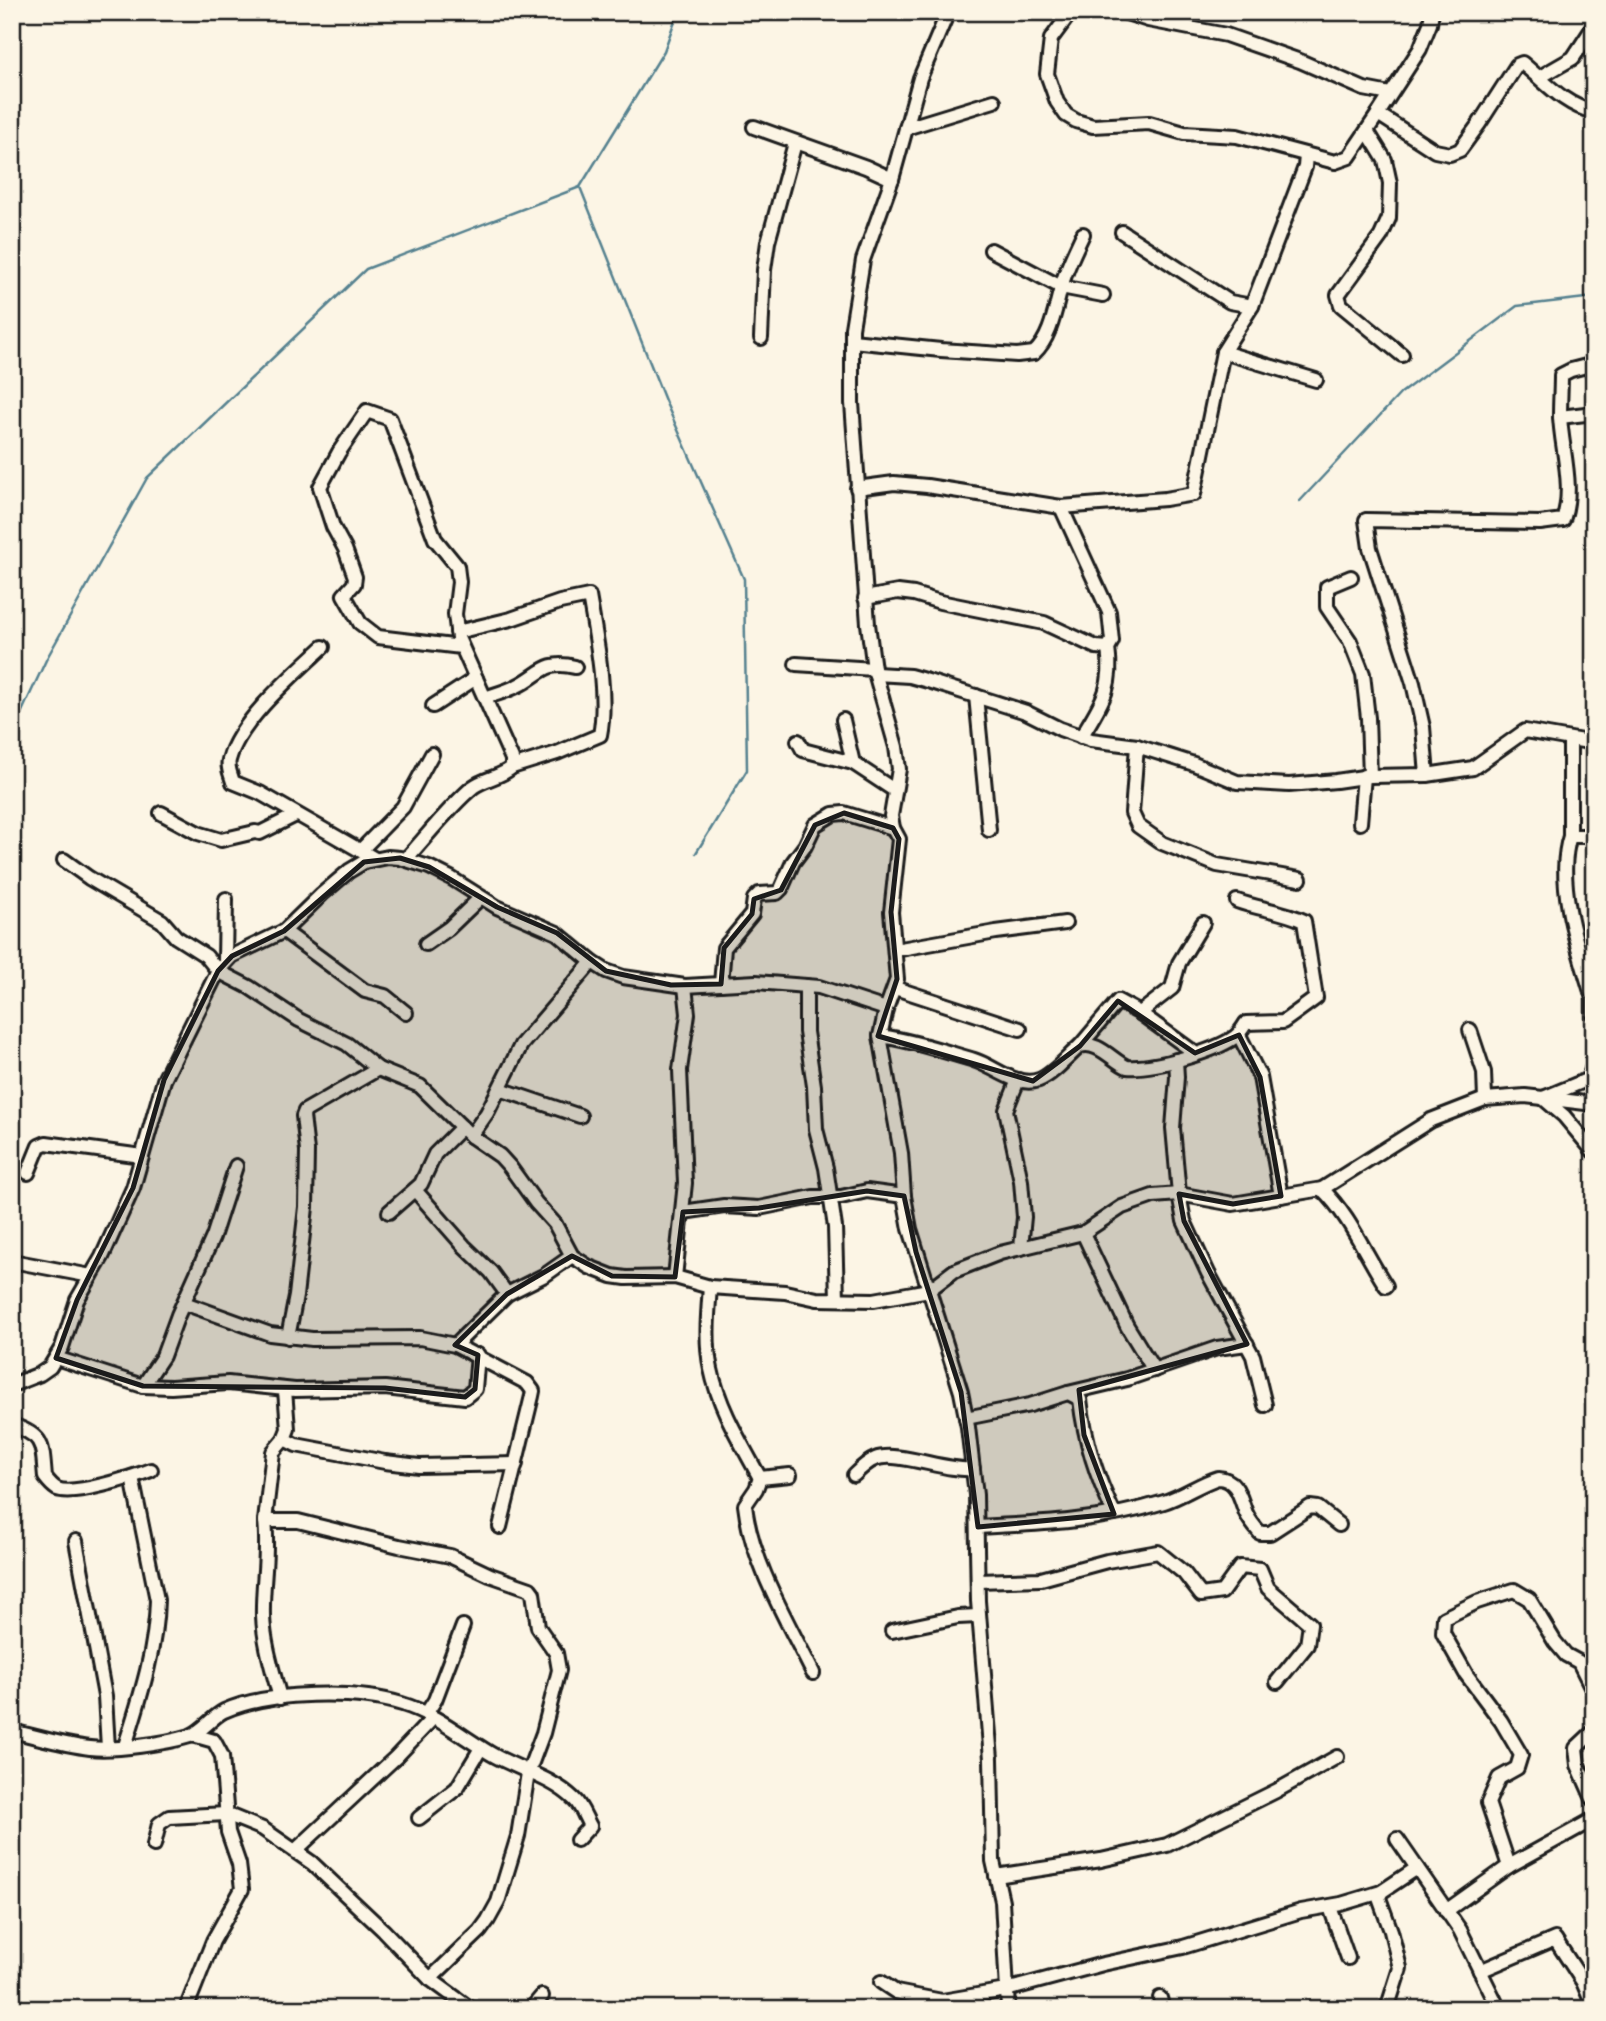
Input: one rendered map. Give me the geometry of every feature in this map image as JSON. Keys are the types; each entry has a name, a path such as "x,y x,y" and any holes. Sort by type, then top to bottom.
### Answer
{"street":[{"path":"948,12 924,66 892,179 863,260 852,328 852,403 865,598 875,671 896,747 899,769 891,816 899,839 891,912 897,979 880,1036 901,1153 904,1196 916,1252 961,1392 973,1469 978,1527 978,1616 990,1759 990,1805 996,1877 1002,1902 1008,2009"},
{"path":"1071,12 1051,39 1046,74 1057,102 1066,115 1076,121 1093,126 1149,123 1184,133 1237,136 1335,162 1349,156 1378,114 1420,49 1432,12"},
{"path":"1123,12 1148,20 1226,35 1300,61 1364,89 1390,94"},
{"path":"1540,77 1573,58 1594,26"},
{"path":"1378,114 1435,151 1450,154 1460,150 1517,65 1522,63 1559,97 1579,109 1594,112"},
{"path":"906,128 994,101"},
{"path":"754,127 892,179"},
{"path":"1367,131 1385,160 1390,183 1389,218 1381,236 1338,295 1341,304 1402,355"},
{"path":"761,338 768,242 795,143"},
{"path":"857,488 894,483 927,486 1061,507 1165,499 1194,494 1223,352 1252,306 1305,167 1306,155"},
{"path":"1122,232 1230,302 1252,306"},
{"path":"852,341 964,352 1017,355 1034,353 1048,329 1061,286 1083,233"},
{"path":"991,250 1061,286 1103,295"},
{"path":"1223,352 1316,380"},
{"path":"1427,775 1423,727 1413,683 1370,548 1366,520 1540,523 1563,520 1568,506 1560,416 1561,375 1594,364"},
{"path":"461,647 378,637 360,623 344,595 354,584 355,577 345,549 333,527 320,487 339,452 367,411 390,419 435,539 457,566 459,582 455,614 461,647 512,759 512,767"},
{"path":"1560,416 1594,413"},
{"path":"1061,507 1109,612 1112,641 1108,648 1111,669 1105,697 1081,737"},
{"path":"1352,577 1327,587 1327,607 1350,641 1363,674 1368,718 1367,776 1360,823"},
{"path":"865,598 898,593 914,594 940,602 1044,623 1096,647 1108,648"},
{"path":"406,859 474,787 512,767 557,754 600,735 603,722 598,653 590,596 560,602 511,620 457,632"},
{"path":"323,647 277,690 237,740 228,763 233,782 260,793 374,859"},
{"path":"796,663 910,676 1026,712 1081,737 1137,746 1194,764 1237,782 1289,785 1367,776 1427,775 1473,768 1525,731 1594,743"},
{"path":"485,698 520,685 541,670 558,665 575,667"},
{"path":"433,706 476,678"},
{"path":"976,696 989,830"},
{"path":"843,720 853,763"},
{"path":"1570,740 1570,836 1565,852 1567,894 1593,995 1594,1016"},
{"path":"798,741 803,750 853,763 894,790"},
{"path":"1137,746 1132,813 1138,826 1163,843 1217,865 1300,879"},
{"path":"361,850 403,807 432,754"},
{"path":"721,984 725,945 752,914 754,899 759,894 777,893 781,889 793,862 818,822 838,812 893,828"},
{"path":"161,813 198,833 221,840 260,833 296,815"},
{"path":"1570,836 1594,836"},
{"path":"221,966 284,931 349,871 374,859 387,857 406,859 451,878 480,898 557,933 606,971 685,986 756,982 818,987 886,1009"},
{"path":"64,860 162,921 176,937 299,1020 346,1044 378,1069 420,1086 467,1132 500,1156 510,1167 555,1224 572,1256 581,1263 612,1276 675,1277 710,1287 785,1293 817,1299 883,1299 929,1290 954,1271 1000,1253 1083,1233 1122,1207 1153,1196 1179,1194 1233,1204 1322,1189 1431,1121 1485,1100 1525,1097 1594,1104"},
{"path":"12,1385 40,1374 56,1358 77,1300 103,1257 129,1197 164,1080 221,966 226,898"},
{"path":"426,944 449,928 480,898"},
{"path":"1080,1046 1094,1045 1127,1067 1176,1060 1211,1050 1239,1035 1246,1023 1283,1022 1316,999 1304,921 1289,914 1256,908 1237,901"},
{"path":"895,950 1065,923"},
{"path":"1140,1013 1172,988 1179,963 1203,923"},
{"path":"284,931 365,991 385,996 406,1013"},
{"path":"389,1212 421,1184 435,1154 467,1132 500,1088 521,1045 592,962"},
{"path":"675,1277 685,1175 680,1070 688,1014 685,986"},
{"path":"806,986 806,1032 814,1086 816,1129 835,1227 837,1299"},
{"path":"895,988 1020,1029"},
{"path":"880,1036 976,1060 1018,1080 1040,1079 1080,1046 1118,1002 1140,1013 1195,1053"},
{"path":"1469,1030 1483,1072 1485,1100"},
{"path":"1239,1035 1260,1077 1281,1196"},
{"path":"1176,1060 1173,1128 1184,1222 1253,1356 1265,1405"},
{"path":"1543,1098 1589,1079 1594,1063"},
{"path":"288,1337 296,1296 306,1206 307,1151 303,1116 305,1111 378,1069"},
{"path":"1018,1080 1006,1110 1021,1181 1024,1217 1021,1248"},
{"path":"500,1088 580,1116"},
{"path":"1543,1098 1563,1116 1594,1152"},
{"path":"28,1173 39,1146 46,1143 142,1156"},
{"path":"143,1385 163,1356 213,1237 236,1166"},
{"path":"1322,1189 1340,1210 1386,1286"},
{"path":"415,1190 464,1246 491,1272 507,1294"},
{"path":"683,1212 733,1206 759,1208 813,1197 875,1191 904,1196"},
{"path":"1083,1233 1127,1326 1154,1370"},
{"path":"455,1345 507,1294 545,1275 572,1256"},
{"path":"12,1261 91,1276"},
{"path":"710,1287 709,1354 714,1381 736,1435 760,1478 745,1504 747,1525 764,1570 813,1673"},
{"path":"184,1303 270,1334 288,1337 420,1338 455,1345 527,1383 533,1391 500,1527"},
{"path":"966,1418 1030,1405 1154,1370 1217,1348 1247,1344"},
{"path":"56,1358 143,1385 171,1387 236,1383 285,1390 385,1388 465,1397 475,1389 478,1355"},
{"path":"280,1698 263,1618 267,1555 265,1521 273,1452 288,1429 285,1390"},
{"path":"1068,1393 1080,1399 1084,1435 1114,1514"},
{"path":"12,1425 36,1436 41,1442 44,1477 58,1489 71,1491 132,1477 150,1469"},
{"path":"284,1438 296,1446 419,1466 516,1464"},
{"path":"854,1475 866,1464 882,1457 958,1470 973,1469"},
{"path":"760,1478 790,1475"},
{"path":"125,1746 148,1668 157,1620 157,1600 132,1477"},
{"path":"978,1527 1039,1524 1114,1514 1165,1502 1209,1481 1225,1479 1233,1483 1240,1493 1251,1522 1260,1532 1270,1533 1310,1507 1318,1508 1339,1525"},
{"path":"265,1521 298,1521 450,1556 490,1575 530,1589 535,1597 538,1627 556,1653 559,1670 543,1733 528,1773 518,1836 498,1902 480,1931 430,1979"},
{"path":"76,1541 105,1696 108,1748"},
{"path":"978,1581 1041,1579 1107,1561 1158,1552 1184,1573 1202,1595 1222,1592 1240,1567 1260,1569 1268,1588 1310,1624 1307,1645 1277,1682"},
{"path":"1509,1867 1488,1803 1499,1778 1517,1768 1521,1755 1501,1721 1466,1674 1443,1633 1444,1618 1477,1602 1514,1590 1528,1598 1555,1642 1566,1655 1579,1662 1594,1692"},
{"path":"891,1631 958,1617 978,1616"},
{"path":"296,1850 396,1757 430,1716 463,1626"},
{"path":"194,1735 225,1711 280,1698 324,1694 361,1696 405,1704 528,1773 552,1782 576,1800 590,1826 577,1840"},
{"path":"12,1731 75,1745 108,1748 194,1735 214,1741 218,1746 222,1756 228,1832 239,1864 242,1889 213,1941 186,2009"},
{"path":"1594,1731 1576,1748 1578,1765 1594,1801"},
{"path":"419,1818 457,1788 481,1748"},
{"path":"996,1877 1101,1860 1167,1845 1276,1791 1337,1757"},
{"path":"154,1845 159,1824 169,1817 226,1814 263,1829 296,1850 334,1882 430,1979 471,2009"},
{"path":"1446,1911 1509,1867 1594,1819"},
{"path":"1397,1839 1460,1930 1499,2009"},
{"path":"881,1982 896,1992 942,2001 1006,1990 1103,1964 1183,1947 1301,1911 1330,1908 1381,1892 1417,1868"},
{"path":"1381,1892 1378,1898 1391,1931 1400,1968 1387,2009"},
{"path":"1330,1908 1348,1958"},
{"path":"1479,1971 1555,1939 1583,1982 1594,2008"},
{"path":"531,2009 541,1996"}],"highlighted area":[{"path":"844,813 893,828 899,839 891,912 897,979 878,1036 1033,1081 1080,1046 1118,1001 1195,1053 1239,1035 1260,1077 1281,1196 1233,1204 1179,1194 1184,1221 1247,1344 1079,1390 1084,1435 1114,1514 978,1527 961,1392 916,1252 904,1196 867,1191 759,1208 683,1212 675,1277 612,1276 572,1256 507,1294 455,1345 478,1355 475,1389 465,1397 385,1388 143,1386 56,1358 77,1300 133,1188 164,1080 218,971 232,956 284,931 364,862 400,858 429,867 497,907 557,933 606,971 671,985 721,984 724,948 752,914 754,899 781,890 815,825"}],"waterway":[{"path":"12,733 47,658 147,478 366,269 580,187 664,51 678,12"},
{"path":"580,187 666,403 744,579 747,770 696,853"},
{"path":"1300,501 1401,393 1517,306 1594,297"}]}
